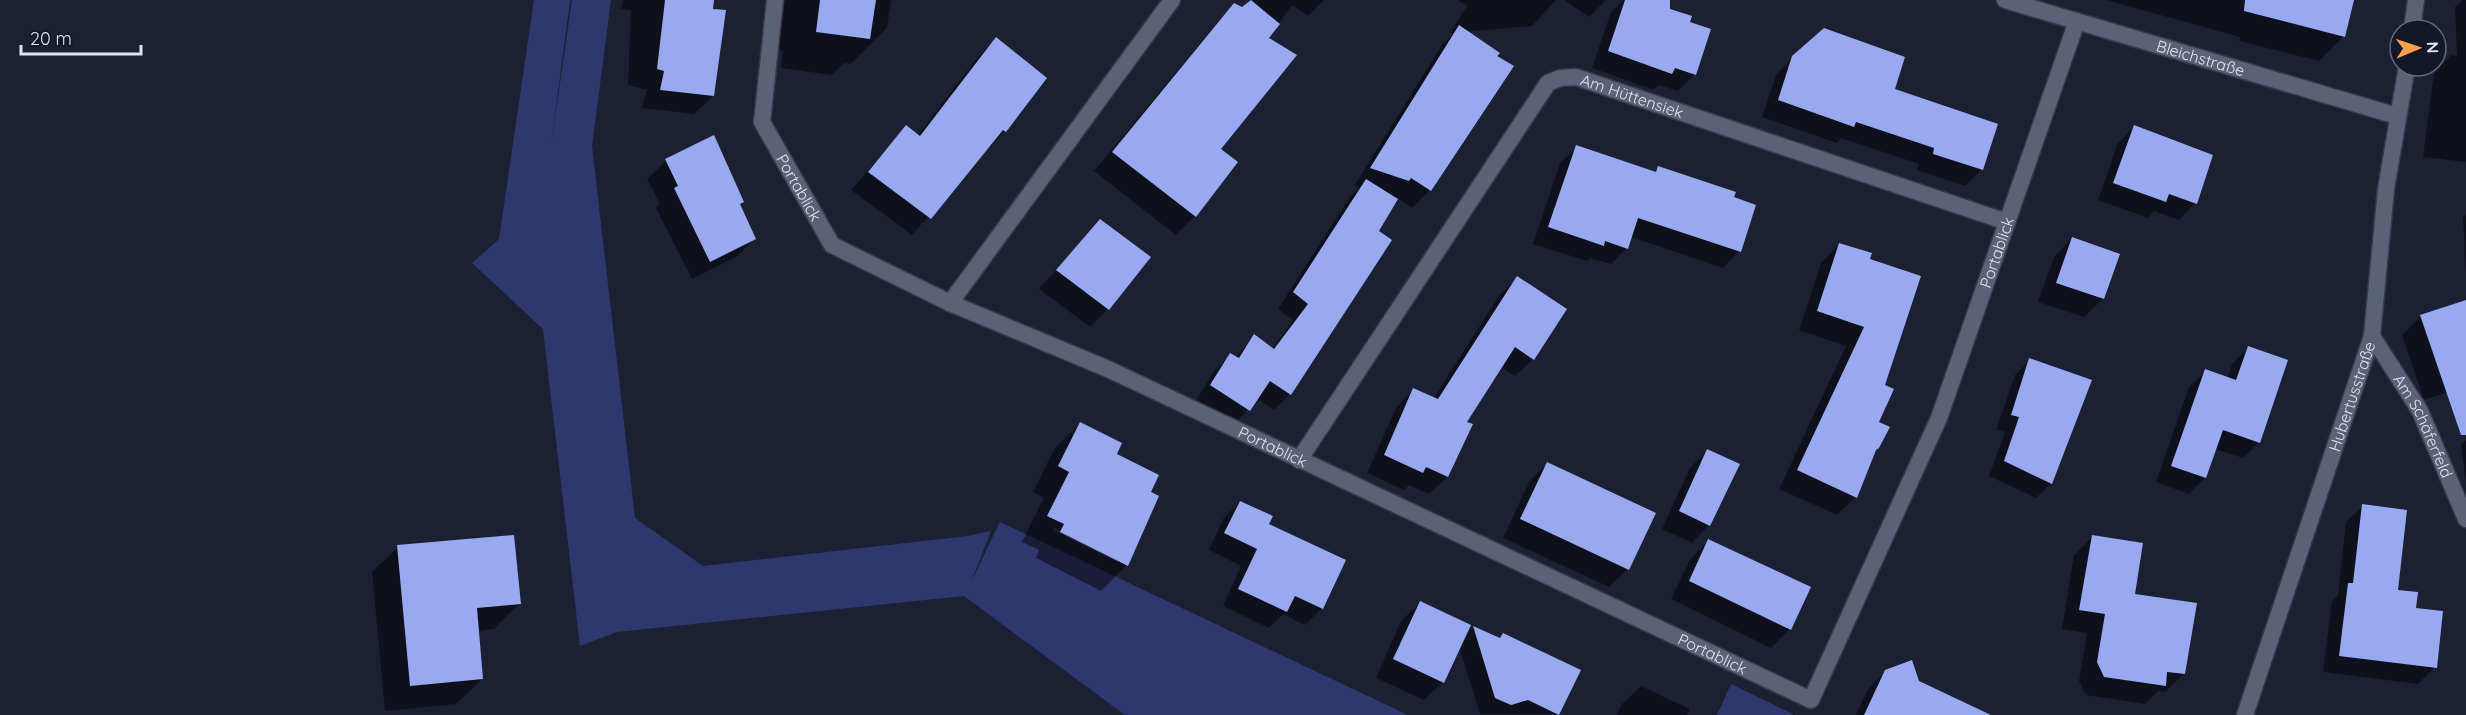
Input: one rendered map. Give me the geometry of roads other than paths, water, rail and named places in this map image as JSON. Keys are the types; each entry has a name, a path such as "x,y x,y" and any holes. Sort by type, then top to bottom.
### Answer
{"street":[{"name":"Portablick","path":"775,0 762,122 832,244 950,303 1108,369 1811,700 1939,418 2077,21"},
{"path":"950,303 1172,0"},
{"name":"Bleichstraße","path":"2005,0 2397,116"},
{"path":"2414,18 2416,0"},
{"name":"Am Hüttensiek","path":"1299,460 1548,82 1560,78 1576,77 2007,222"},
{"name":"Hubertusstraße","path":"2245,715 2372,336 2386,189 2404,78"},
{"name":"Am Schäferfeld","path":"2372,336 2420,411 2466,519"}]}
